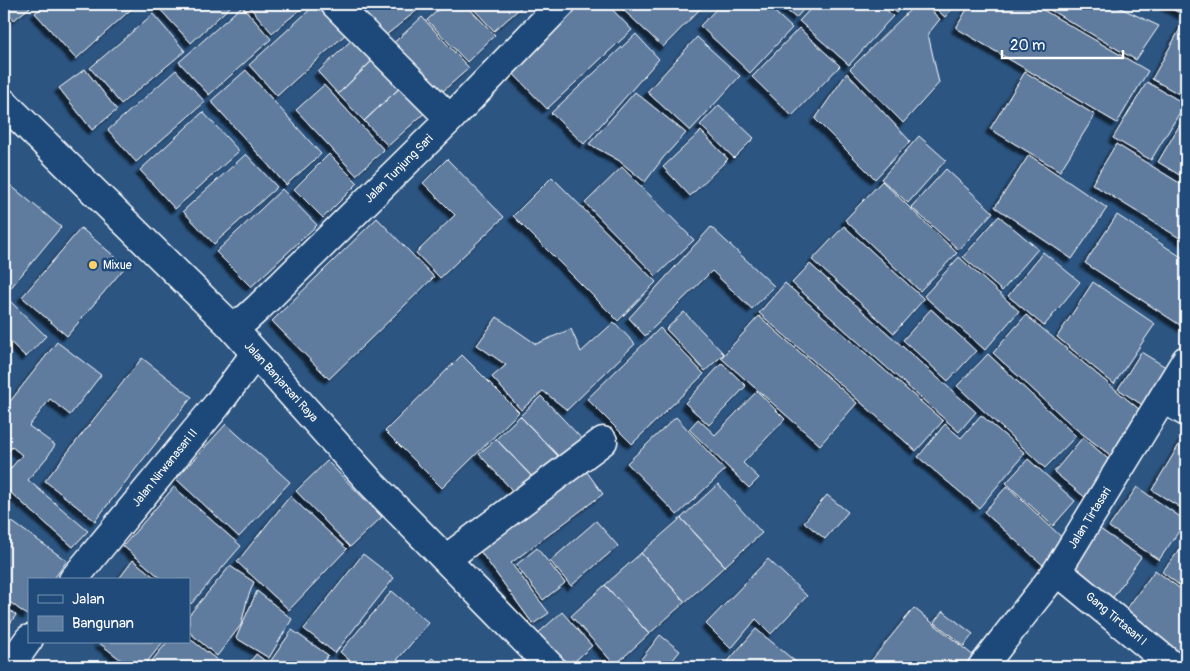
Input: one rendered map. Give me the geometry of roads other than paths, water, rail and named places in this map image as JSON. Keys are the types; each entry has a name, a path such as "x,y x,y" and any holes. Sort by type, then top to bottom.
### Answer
{"street":[{"path":"335,4 450,119"},
{"name":"Jalan Tunjung Sari","path":"230,325 246,319 254,312 450,119 546,9"},
{"name":"Jalan Banjarsari Raya","path":"4,103 230,325 372,484 551,667"},
{"name":"Jalan Nirwanasari II","path":"74,578 256,354"},
{"name":"Jalan Tirtasari","path":"982,667 1058,571 1175,406 1186,360"},
{"path":"446,559 603,441"},
{"name":"Gang Tirtasari I","path":"1058,571 1174,667"},
{"path":"9,667 28,640"}],"place":[{"name":"Mixue","path":"93,265"}]}
